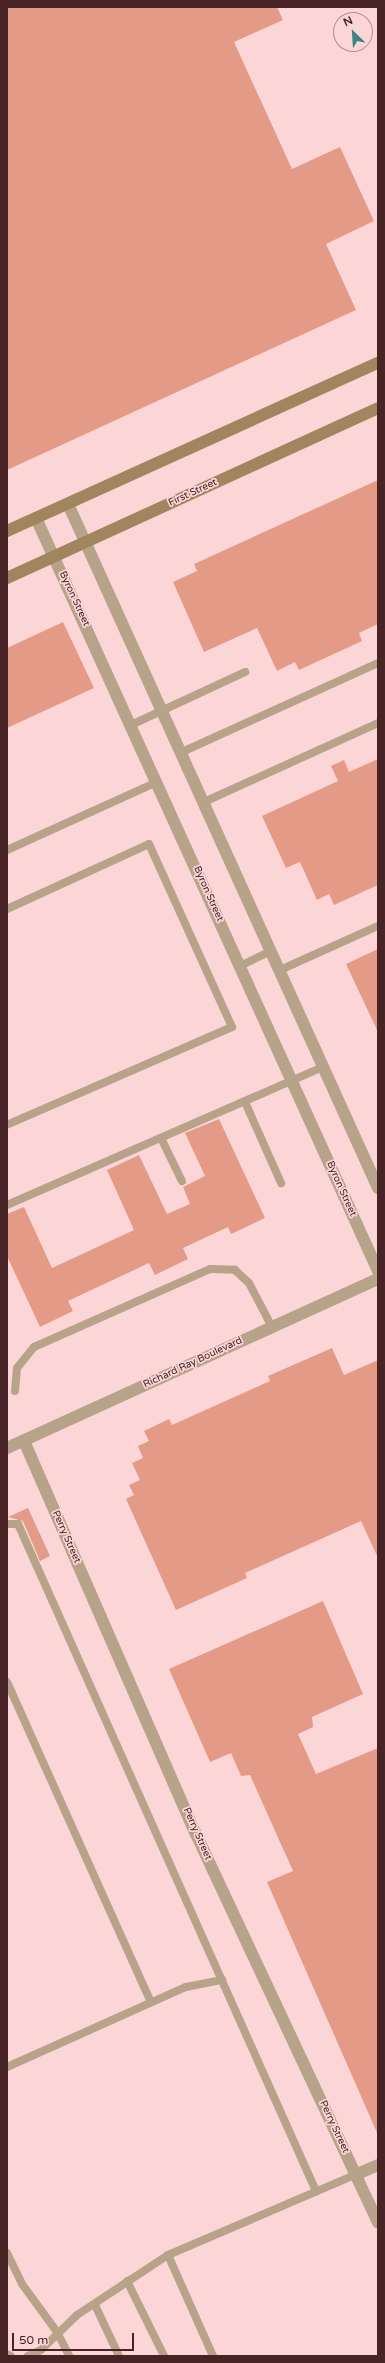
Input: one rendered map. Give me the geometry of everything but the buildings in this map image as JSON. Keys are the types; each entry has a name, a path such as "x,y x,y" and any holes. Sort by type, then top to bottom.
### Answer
{"street":[{"path":"7,531 378,363"},
{"name":"First Street","path":"7,578 378,408"},
{"path":"68,504 87,542 378,1188"},
{"name":"Byron Street","path":"36,518 378,1271"},
{"name":"Richard Ray Boulevard","path":"7,1448 378,1279"},
{"name":"Perry Street","path":"24,1441 196,1834 357,2174 378,2222"},
{"path":"357,2174 378,2165"}],"lane":[{"path":"182,752 378,663"},
{"path":"131,725 245,672"},
{"path":"204,802 378,723"},
{"path":"7,850 157,782"},
{"path":"7,909 149,844 232,1027 7,1126"},
{"path":"280,970 378,926"},
{"path":"240,966 271,951"},
{"path":"7,1205 324,1067"},
{"path":"245,1102 281,1183"},
{"path":"161,1138 182,1181"},
{"path":"15,1391 17,1368 34,1347 210,1269 235,1270 249,1283 272,1327"},
{"path":"7,1524 18,1524 316,2191"},
{"path":"7,1682 151,2002"},
{"path":"7,2066 186,1987 222,1980"},
{"path":"28,2356 41,2350 57,2332 77,2315 96,2305 127,2281 168,2255 357,2174"},
{"path":"7,2253 22,2284 57,2332 69,2356"},
{"path":"168,2255 213,2356"},
{"path":"127,2281 164,2356"},
{"path":"96,2305 119,2356"},
{"path":"7,2354 11,2356"}]}
